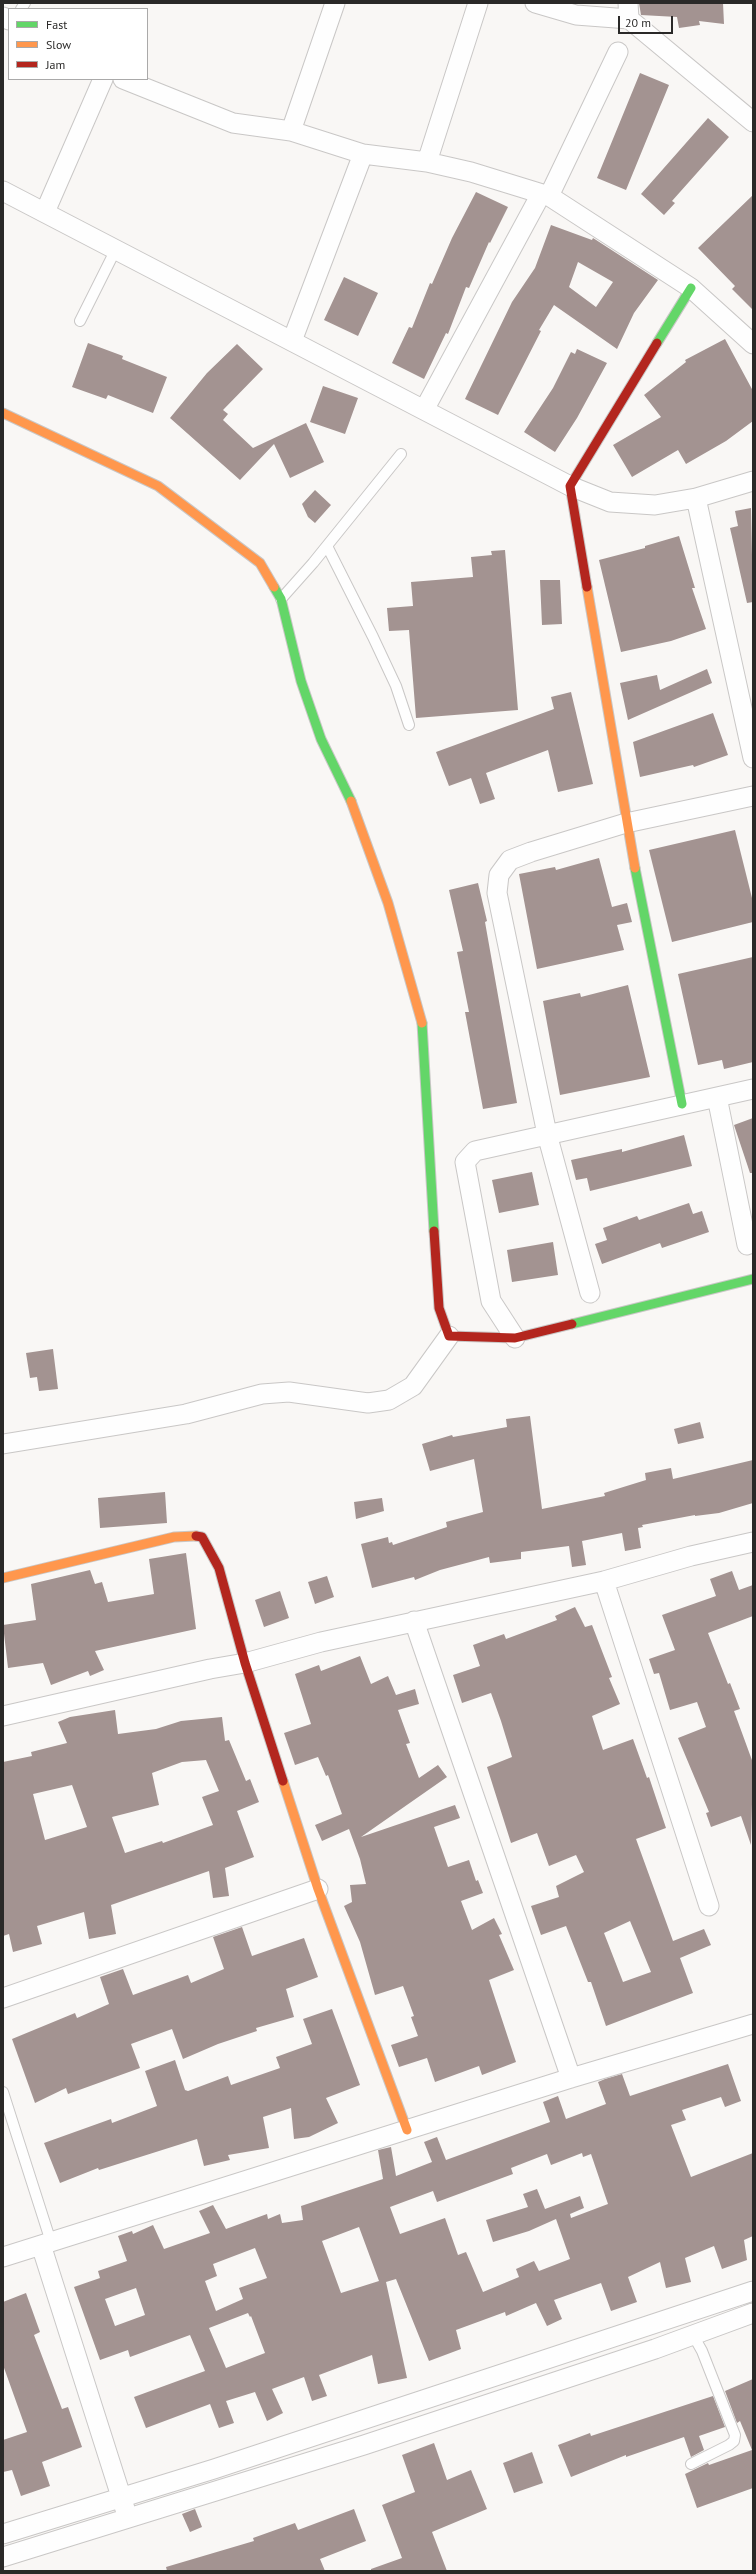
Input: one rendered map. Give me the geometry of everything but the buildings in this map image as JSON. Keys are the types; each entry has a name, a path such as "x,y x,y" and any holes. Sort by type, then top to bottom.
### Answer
{"street":[{"path":"291,131 335,3"},
{"path":"427,162 478,3"},
{"path":"535,3 576,15 628,11 753,122"},
{"path":"424,410 545,195 618,52"},
{"path":"45,212 103,80"},
{"path":"126,80 233,123 291,131 363,154 427,162 471,172 545,195 691,288 753,344"},
{"path":"292,341 363,154"},
{"path":"3,191 570,486 610,502 655,505 696,498 753,481"},
{"path":"682,1104 626,823 570,486 691,288"},
{"path":"3,413 158,486 260,563 281,599 301,682 321,739 355,809 388,903 422,1019 439,1308 449,1336"},
{"path":"696,498 753,758"},
{"path":"590,1292 547,1134 497,893 499,875 510,860 626,823 753,796"},
{"path":"515,1338 491,1301 465,1162 475,1151 753,1089"},
{"path":"717,1097 747,1245"},
{"path":"449,1336 515,1338 753,1279"},
{"path":"3,1444 186,1414 262,1394 289,1392 368,1403 389,1400 413,1386 449,1336"},
{"path":"3,1578 174,1537 194,1535 202,1537 219,1568 245,1663 318,1889 407,2130"},
{"path":"3,1716 210,1669 245,1663 321,1642 414,1621 604,1581 691,1556 753,1542"},
{"path":"604,1581 709,1906"},
{"path":"414,1621 571,2078"},
{"path":"3,1998 318,1889"},
{"path":"3,2257 571,2078 753,2024"},
{"path":"46,2243 120,2497 128,2518"},
{"path":"3,2534 507,2370 646,2328 753,2291"},
{"path":"3,2557 371,2442 655,2349 753,2313"},
{"path":"646,2328 655,2349"}],"lane":[{"path":"80,321 116,249"},
{"path":"281,599 327,546 401,454"},
{"path":"327,546 396,686 409,725"},
{"path":"3,2092 46,2243"},
{"path":"691,2464 729,2445 734,2441 735,2435 702,2351 693,2335"}],"traffic: fast":[{"path":"657,343 691,288"},
{"path":"274,587 281,599 301,681 321,739 351,801"},
{"path":"635,868 682,1104"},
{"path":"422,1023 434,1231"},
{"path":"572,1324 753,1279"}],"traffic: slow":[{"path":"3,413 158,486 260,563 274,587"},
{"path":"587,587 635,868"},
{"path":"351,801 388,903 422,1023"},
{"path":"3,1578 174,1537 196,1536"},
{"path":"283,1781 318,1889 407,2130"}],"traffic: jam":[{"path":"587,587 570,486 657,343"},
{"path":"434,1231 439,1308 449,1336 515,1338 572,1324"},
{"path":"196,1536 202,1537 219,1568 245,1663 283,1781"}]}
